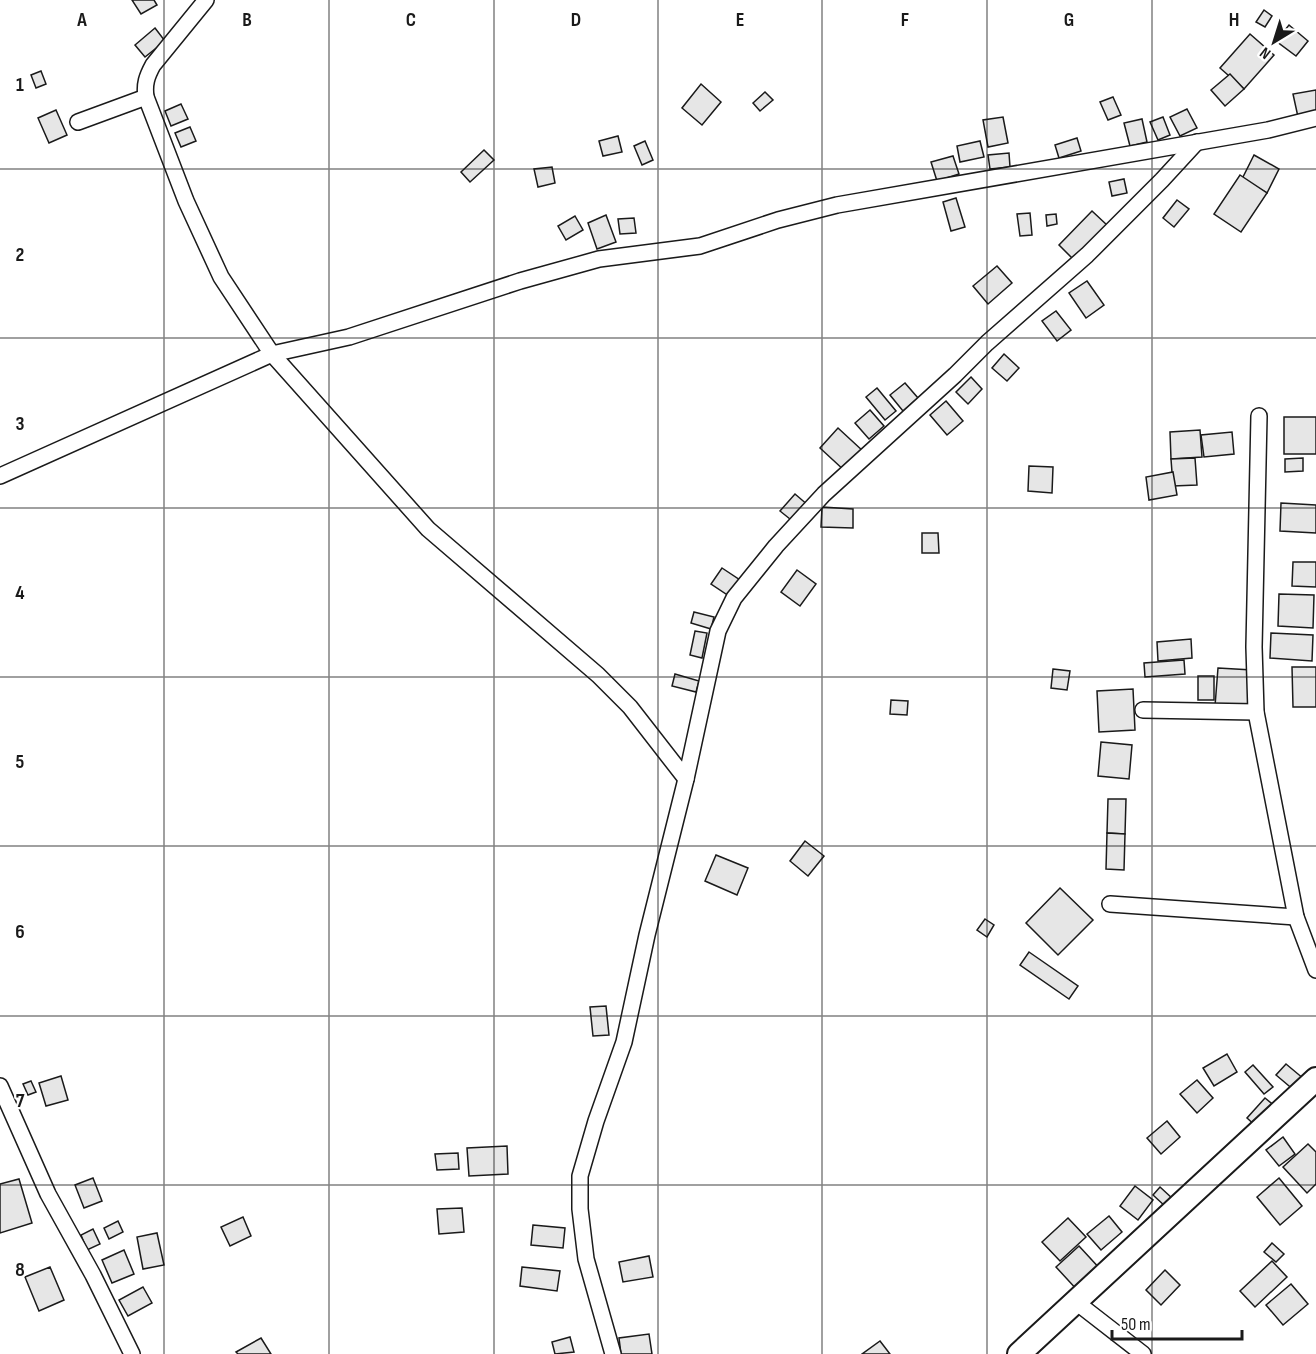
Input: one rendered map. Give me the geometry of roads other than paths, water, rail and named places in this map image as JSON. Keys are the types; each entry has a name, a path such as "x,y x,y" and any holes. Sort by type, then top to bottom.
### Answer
{"street":[{"path":"206,0 153,65 147,76 145,87 146,97 186,201 221,277 272,354 428,529 598,675 630,707 686,779"},
{"path":"78,122 146,97"},
{"path":"0,476 272,354 349,337 520,281 599,259 700,246 777,220 837,205 1268,130 1316,118"},
{"path":"613,1354 586,1259 580,1209 580,1176 596,1121 624,1042 647,935 686,779 718,631 734,598 776,546 824,494 987,343 1087,255 1197,142"},
{"path":"1259,416 1254,646 1256,712 1296,917 1316,970"},
{"path":"1143,710 1256,712"},
{"path":"1110,904 1296,917"},
{"path":"1020,1354 1316,1078"},
{"path":"0,1086 48,1194 98,1285 132,1354"},
{"path":"1076,1302 1143,1354"}]}
